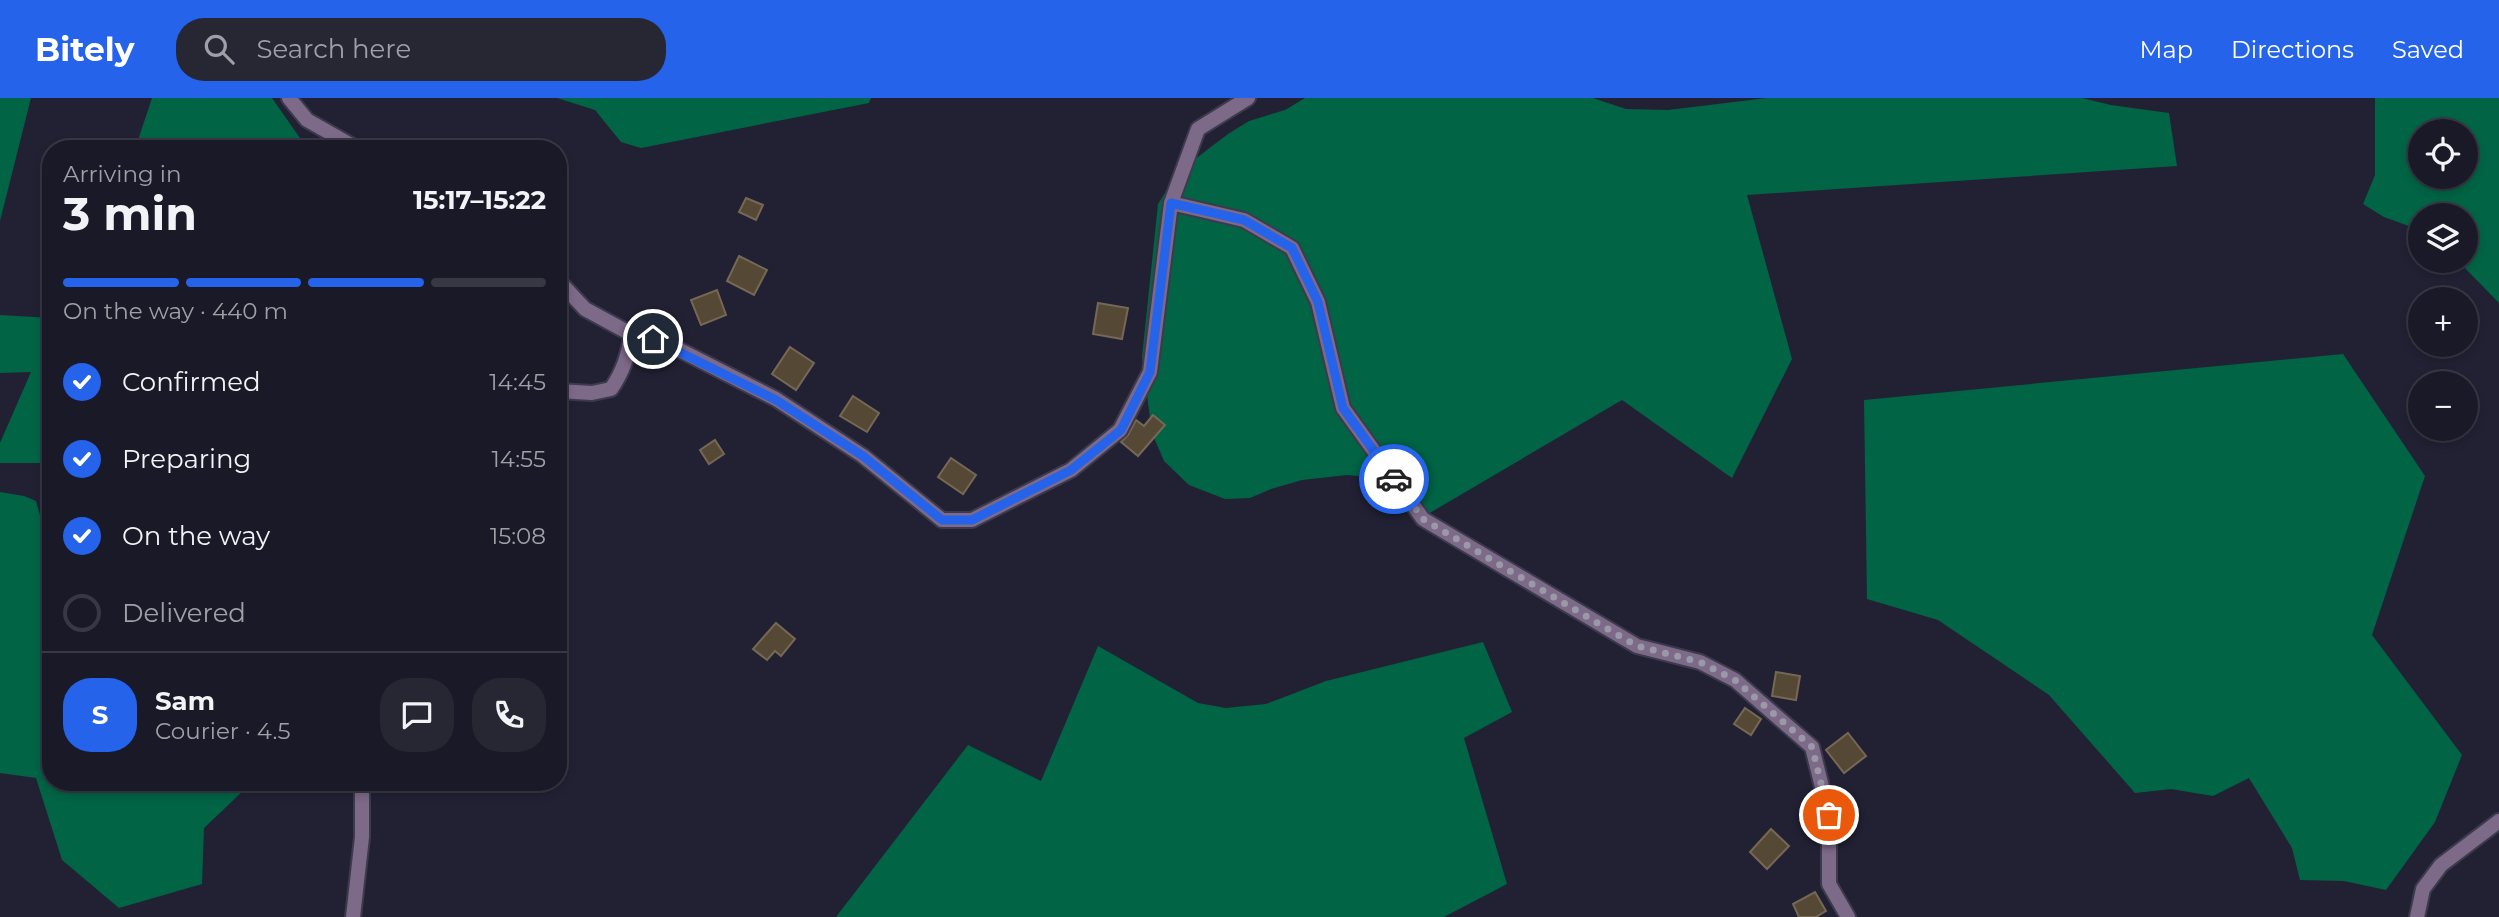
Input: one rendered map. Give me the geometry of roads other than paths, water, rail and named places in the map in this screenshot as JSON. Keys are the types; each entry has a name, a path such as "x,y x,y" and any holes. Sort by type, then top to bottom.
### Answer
{"street":[{"path":"289,98 307,120 342,140"},
{"path":"567,290 585,309 631,334 668,345 776,400 863,456 942,520 972,520 1071,470 1121,430 1150,372 1171,203 1198,129 1248,98"},
{"path":"1171,203 1244,220 1292,248 1318,302 1343,408 1423,519 1637,646 1700,662 1735,680 1812,747 1829,815 1829,884 1849,917"},
{"path":"567,392 592,393 611,389 629,351 631,334"},
{"path":"353,917 362,838 362,791"},
{"path":"2417,917 2423,889 2441,865 2499,821"}]}
